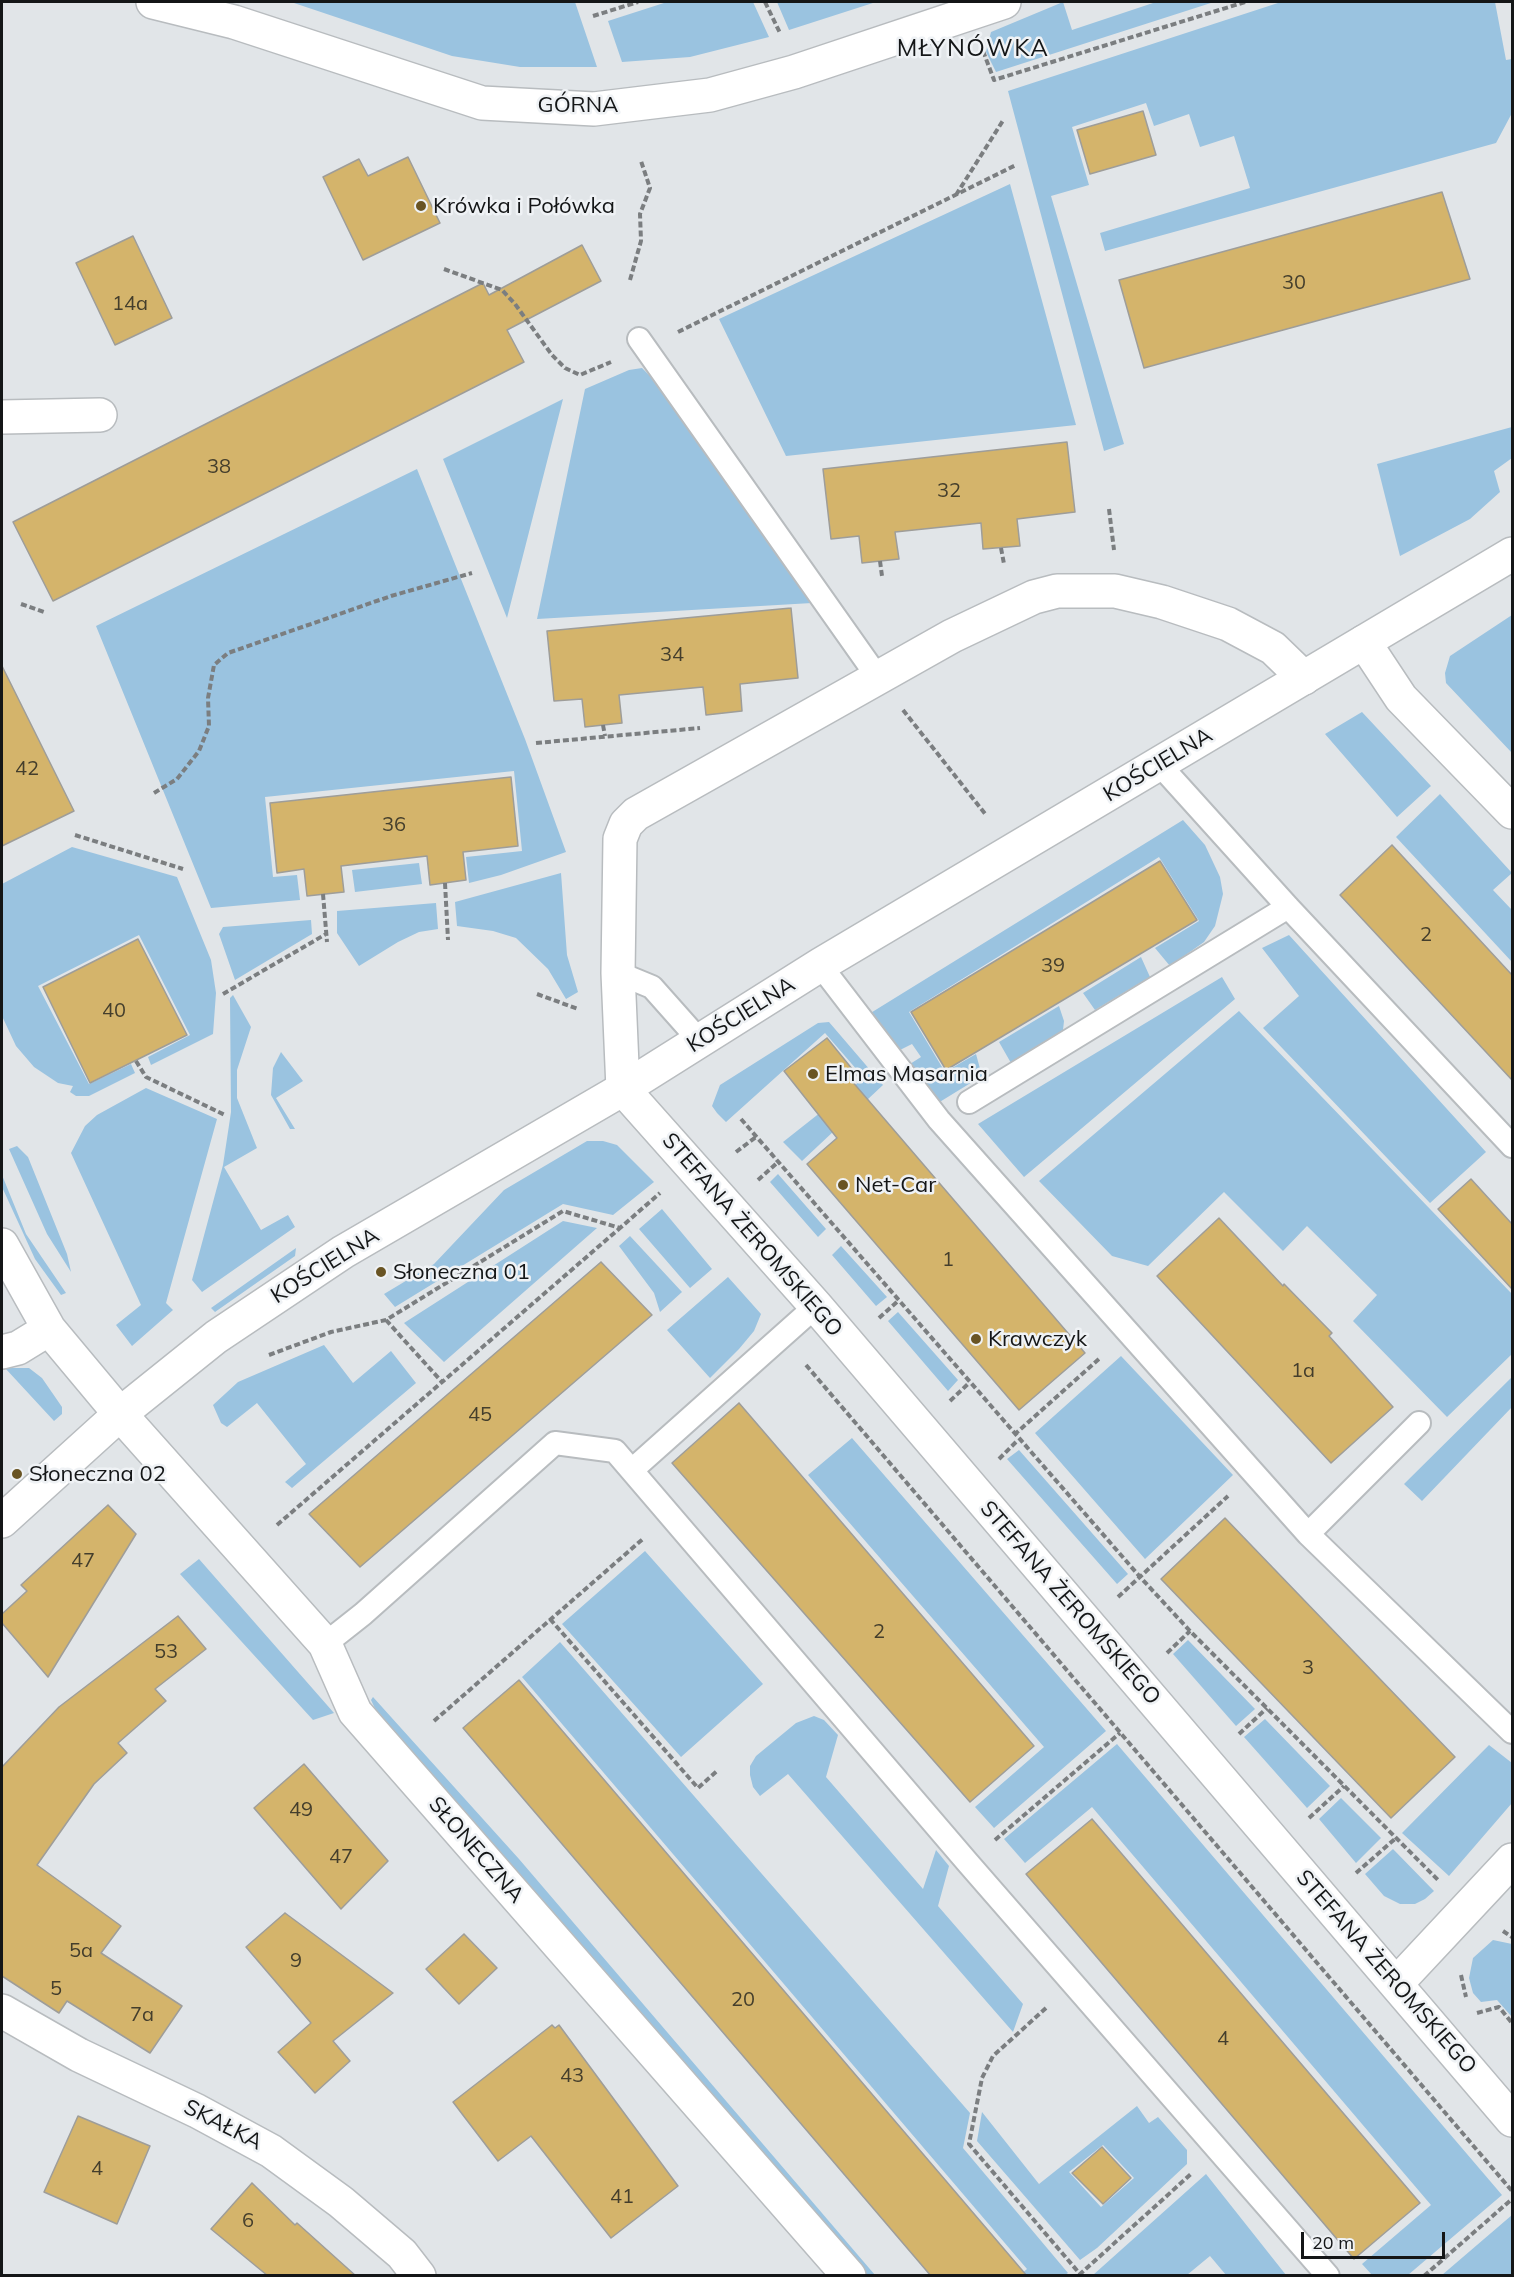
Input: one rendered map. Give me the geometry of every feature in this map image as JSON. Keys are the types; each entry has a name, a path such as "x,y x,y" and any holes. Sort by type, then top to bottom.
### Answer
{"street":[{"name":"GÓRNA","path":"153,2 234,22 482,103 594,109 710,95 794,72 1004,2"},
{"path":"2,417 100,415"},
{"name":"KOŚCIELNA","path":"2,1521 120,1414 216,1337 317,1269 623,1089 820,965 1512,554"},
{"path":"623,1089 618,973 620,839 626,824 636,814 952,636 1034,597 1065,590 1115,591 1162,602 1228,624 1273,648 1304,678"},
{"path":"1364,642 1401,698 1512,812"},
{"name":"STEFANA ŻEROMSKIEGO","path":"623,1089 816,1306 1512,2120"},
{"name":"SŁONECZNA","path":"2,1245 49,1329 120,1414 325,1644 356,1712 849,2276"},
{"path":"2,1352 18,1348 49,1329"},
{"path":"1396,1984 1512,1860"},
{"name":"SKAŁKA","path":"2,2011 80,2055 272,2151 340,2202 402,2254 419,2276"}],"lane":[{"path":"639,339 879,679"},
{"path":"1159,764 1288,907 1512,1146"},
{"path":"969,1102 1288,907"},
{"path":"820,965 939,1120 1308,1533 1512,1732"},
{"path":"618,973 652,987 700,1041"},
{"path":"632,1470 816,1306"},
{"path":"1308,1533 1419,1423"},
{"path":"325,1644 363,1614 555,1443 615,1451 968,1863 1328,2276"}],"path":[{"path":"593,16 638,2"},
{"path":"765,2 784,42"},
{"path":"980,42 994,80 1245,2"},
{"path":"956,195 1004,119"},
{"path":"630,280 640,241 640,214 650,188 642,161"},
{"path":"710,317 1016,165"},
{"path":"444,269 502,290 552,355 565,368 580,375"},
{"path":"1001,548 1004,564"},
{"path":"880,561 882,576"},
{"path":"154,793 177,779 199,751 209,726 208,698 214,665 228,653 391,596 472,573"},
{"path":"21,604 44,612"},
{"path":"879,679 986,815"},
{"path":"603,725 605,736"},
{"path":"536,743 703,727"},
{"path":"75,835 183,868"},
{"path":"445,883 448,940"},
{"path":"323,894 327,942"},
{"path":"223,994 326,934"},
{"path":"537,994 582,1010"},
{"path":"136,1061 146,1077 225,1115"},
{"path":"741,1119 1018,1440 1141,1578 1190,1631 1442,1883"},
{"path":"736,1152 756,1137"},
{"path":"757,1181 778,1162"},
{"path":"277,1525 662,1191 668,1197"},
{"path":"260,1358 331,1332 386,1320 563,1211 620,1228"},
{"path":"879,1318 898,1301"},
{"path":"386,1320 442,1382"},
{"path":"1014,1435 1128,1333"},
{"path":"783,1335 797,1355 1512,2192"},
{"path":"950,1402 969,1383"},
{"path":"999,1459 1018,1440"},
{"path":"1115,1599 1141,1578 1254,1472"},
{"path":"434,1721 670,1515"},
{"path":"550,1619 698,1788 718,1770"},
{"path":"1166,1655 1190,1631"},
{"path":"1235,1737 1267,1708"},
{"path":"968,1863 1120,1733"},
{"path":"1305,1821 1344,1786"},
{"path":"1352,1877 1396,1838"},
{"path":"1463,1964 1461,1975 1464,1994 1469,2001"},
{"path":"1074,1983 993,2056 982,2078 969,2144 1079,2275 1219,2149"},
{"path":"1473,2007 1478,2014 1499,2007 1512,2023"},
{"path":"1424,2276 1512,2199"}],"shaded area":[{"path":"291,2 575,2 597,67 520,67 452,56"},
{"path":"667,2 753,2 769,37 690,57 622,62 608,21"},
{"path":"777,2 876,2 789,30"},
{"path":"1063,2 1072,30 1156,2 1214,2 996,72 986,52 991,32"},
{"path":"1281,2 1495,2 1506,60 1512,59 1512,113 1496,143 1105,251 1100,233 1250,188 1234,136 1200,147 1189,114 1154,126 1146,103 1072,127 1089,185 1051,196 1124,444 1104,451 1008,91"},
{"path":"1010,184 1076,425 786,456 719,319"},
{"path":"642,368 812,603 537,619 585,389 629,370"},
{"path":"563,399 507,618 443,459"},
{"path":"1512,427 1512,458 1494,471 1500,492 1470,519 1400,556 1377,464"},
{"path":"417,469 525,739 566,852 501,875 469,883 466,857 522,851 514,771 265,797 273,877 297,875 300,900 211,908 96,626"},
{"path":"1512,615 1512,753 1446,683 1445,673 1450,656"},
{"path":"1362,712 1431,786 1397,817 1325,734"},
{"path":"1440,794 1512,873 1493,890 1512,910 1512,962 1396,837"},
{"path":"1183,820 1205,845 1220,877 1223,894 1215,926 1204,942 1170,966 1155,948 1199,921 1159,857 909,1012 945,1072 976,1054 982,1076 938,1103 910,1064 921,1057 912,1044 898,1051 869,1014"},
{"path":"72,847 177,877 211,960 216,993 213,1034 151,1065 148,1057 190,1035 139,935 38,986 89,1084 131,1064 135,1073 89,1096 76,1096 70,1092 73,1086 58,1083 34,1067 16,1046 2,1016 2,884"},
{"path":"419,863 422,884 355,892 352,870"},
{"path":"561,873 567,955 578,992 566,999 548,969 516,938 493,931 457,926 455,902"},
{"path":"436,903 438,929 419,932 359,966 337,933 337,911"},
{"path":"311,920 312,934 235,980 219,934 223,927"},
{"path":"1289,935 1486,1152 1430,1203 1263,1028 1299,996 1262,948"},
{"path":"1141,957 1150,977 1095,1010 1083,993"},
{"path":"1222,977 1235,999 1024,1177 978,1124"},
{"path":"233,995 251,1027 237,1070 237,1098 257,1148 224,1167 261,1230 288,1215 295,1227 202,1292 192,1280 223,1165 231,1112 230,998"},
{"path":"1059,1006 1064,1021 1063,1030 1011,1063 999,1042"},
{"path":"1239,1011 1512,1294 1512,1354 1447,1417 1353,1321 1377,1295 1307,1226 1283,1251 1224,1192 1148,1266 1112,1256 1039,1181"},
{"path":"829,1022 883,1085 802,1161 783,1142 864,1078 825,1033 726,1122 717,1113 712,1106 720,1085 818,1023"},
{"path":"281,1052 303,1081 276,1098 295,1129 290,1129 271,1095 273,1068"},
{"path":"146,1088 217,1119 166,1303 173,1310 132,1346 116,1325 141,1305 71,1153 85,1126 97,1115"},
{"path":"587,1141 603,1141 617,1145 654,1182 613,1215 563,1204 395,1307 384,1294 434,1264 504,1190"},
{"path":"17,1146 28,1157 67,1254 71,1272 47,1234 9,1149"},
{"path":"778,1174 826,1229 818,1237 770,1182"},
{"path":"2,1175 26,1234 66,1293 61,1295 35,1259 2,1187"},
{"path":"662,1209 712,1269 690,1288 639,1229"},
{"path":"563,1221 597,1228 444,1362 404,1323"},
{"path":"630,1236 682,1292 660,1312 654,1293 619,1246"},
{"path":"841,1246 887,1297 876,1306 832,1255"},
{"path":"296,1248 295,1256 215,1312 211,1308"},
{"path":"728,1277 761,1314 754,1331 710,1378 667,1330"},
{"path":"898,1312 958,1380 948,1391 888,1321"},
{"path":"324,1345 353,1383 391,1351 416,1383 292,1488 285,1482 306,1464 257,1403 227,1427 221,1423 213,1405 238,1382"},
{"path":"1121,1356 1233,1475 1145,1559 1035,1433"},
{"path":"5,1368 29,1368 42,1378 62,1407 62,1414 54,1421"},
{"path":"1512,1377 1512,1407 1422,1501 1404,1484"},
{"path":"852,1438 1106,1731 994,1828 975,1807 1044,1747 808,1475"},
{"path":"1019,1450 1128,1574 1117,1584 1007,1459"},
{"path":"645,1551 763,1684 681,1757 562,1624"},
{"path":"199,1559 334,1713 313,1720 180,1574"},
{"path":"1188,1640 1255,1709 1236,1726 1173,1654"},
{"path":"560,1642 970,2113 963,2148 1068,2273 1065,2275 1020,2275 1027,2269 522,1677"},
{"path":"373,1697 519,1859 875,2275 864,2275 379,1717 371,1700"},
{"path":"814,1716 824,1720 838,1735 826,1777 923,1889 936,1850 949,1866 938,1906 1023,2004 1013,2032 788,1774 760,1796 753,1787 750,1766 756,1756 796,1723"},
{"path":"1265,1719 1330,1786 1307,1808 1244,1737"},
{"path":"1117,1744 1502,2195 1408,2275 1372,2275 1362,2264 1431,2205 1092,1807 1025,1863 1004,1839"},
{"path":"1489,1745 1512,1763 1512,1803 1449,1876 1402,1833"},
{"path":"1341,1798 1381,1838 1356,1863 1319,1819"},
{"path":"1393,1849 1434,1891 1425,1899 1415,1904 1400,1904 1384,1896 1365,1874"},
{"path":"1493,1940 1512,1944 1512,2017 1497,2000 1481,2002 1473,1993 1469,1978 1473,1958"},
{"path":"1137,2106 1149,2123 1158,2117 1187,2150 1187,2164 1097,2248 1080,2260 977,2141 982,2112 1039,2184","holes":["1103,2145 1134,2178 1101,2207 1069,2172"]},
{"path":"1206,2174 1286,2275 1226,2275 1210,2256 1187,2275 1093,2275"},
{"path":"1512,2215 1512,2275 1442,2275"}],"building":[{"path":"1143,111 1156,155 1090,174 1077,130"},
{"path":"408,157 440,223 363,260 323,177 359,159 368,176"},
{"path":"1442,192 1470,279 1144,368 1119,280"},
{"path":"133,236 172,318 115,345 76,263"},
{"path":"582,245 601,281 507,330 524,362 53,601 13,522 483,283 489,295"},
{"path":"1067,442 1075,512 1017,519 1020,546 983,549 981,523 895,532 899,559 862,563 859,536 831,539 823,469"},
{"path":"791,608 798,678 740,684 742,711 706,715 703,687 619,695 622,723 585,727 582,699 554,701 547,631"},
{"path":"2,666 74,811 2,846"},
{"path":"511,777 518,846 463,852 466,880 430,885 427,856 341,866 344,892 307,896 304,869 277,873 270,803"},
{"path":"1392,845 1512,975 1512,1080 1340,895"},
{"path":"1160,861 1197,920 946,1070 911,1012"},
{"path":"138,939 187,1035 90,1083 43,987"},
{"path":"827,1038 857,1075 851,1080 1085,1353 1019,1410 807,1164 837,1138 784,1071"},
{"path":"1471,1179 1512,1224 1512,1289 1438,1209"},
{"path":"1219,1218 1283,1286 1284,1284 1332,1333 1329,1336 1393,1407 1331,1463 1157,1276"},
{"path":"601,1262 652,1315 360,1567 309,1514"},
{"path":"739,1403 1034,1746 970,1802 672,1463"},
{"path":"108,1505 136,1534 48,1677 2,1623 2,1614 27,1591 21,1585"},
{"path":"1225,1518 1455,1757 1391,1818 1161,1579"},
{"path":"178,1616 206,1649 155,1689 166,1701 118,1743 127,1753 94,1784 37,1865 121,1926 101,1953 182,2006 150,2053 67,2001 59,2013 2,1976 2,1767 59,1707"},
{"path":"519,1680 1027,2276 931,2276 463,1728"},
{"path":"304,1764 388,1861 341,1909 254,1808"},
{"path":"1092,1819 1420,2203 1354,2259 1026,1874"},
{"path":"285,1913 393,1993 333,2041 350,2061 315,2093 278,2052 311,2023 246,1947"},
{"path":"464,1934 497,1968 459,2004 426,1969"},
{"path":"552,2025 555,2028 559,2025 678,2186 611,2238 531,2136 498,2161 453,2102"},
{"path":"78,2116 150,2146 117,2224 44,2192"},
{"path":"1102,2147 1131,2178 1103,2204 1072,2173"},
{"path":"252,2183 295,2225 297,2223 356,2276 268,2276 211,2229"}],"place":[{"name":"Krówka i Połówka","path":"421,206"},
{"name":"Elmas Masarnia","path":"813,1074"},
{"name":"Net-Car","path":"843,1185"},
{"name":"Słoneczna 01","path":"381,1272"},
{"name":"Krawczyk","path":"976,1339"},
{"name":"Słoneczna 02","path":"17,1474"}],"district":[{"name":"MŁYNÓWKA","path":"973,49"}]}
